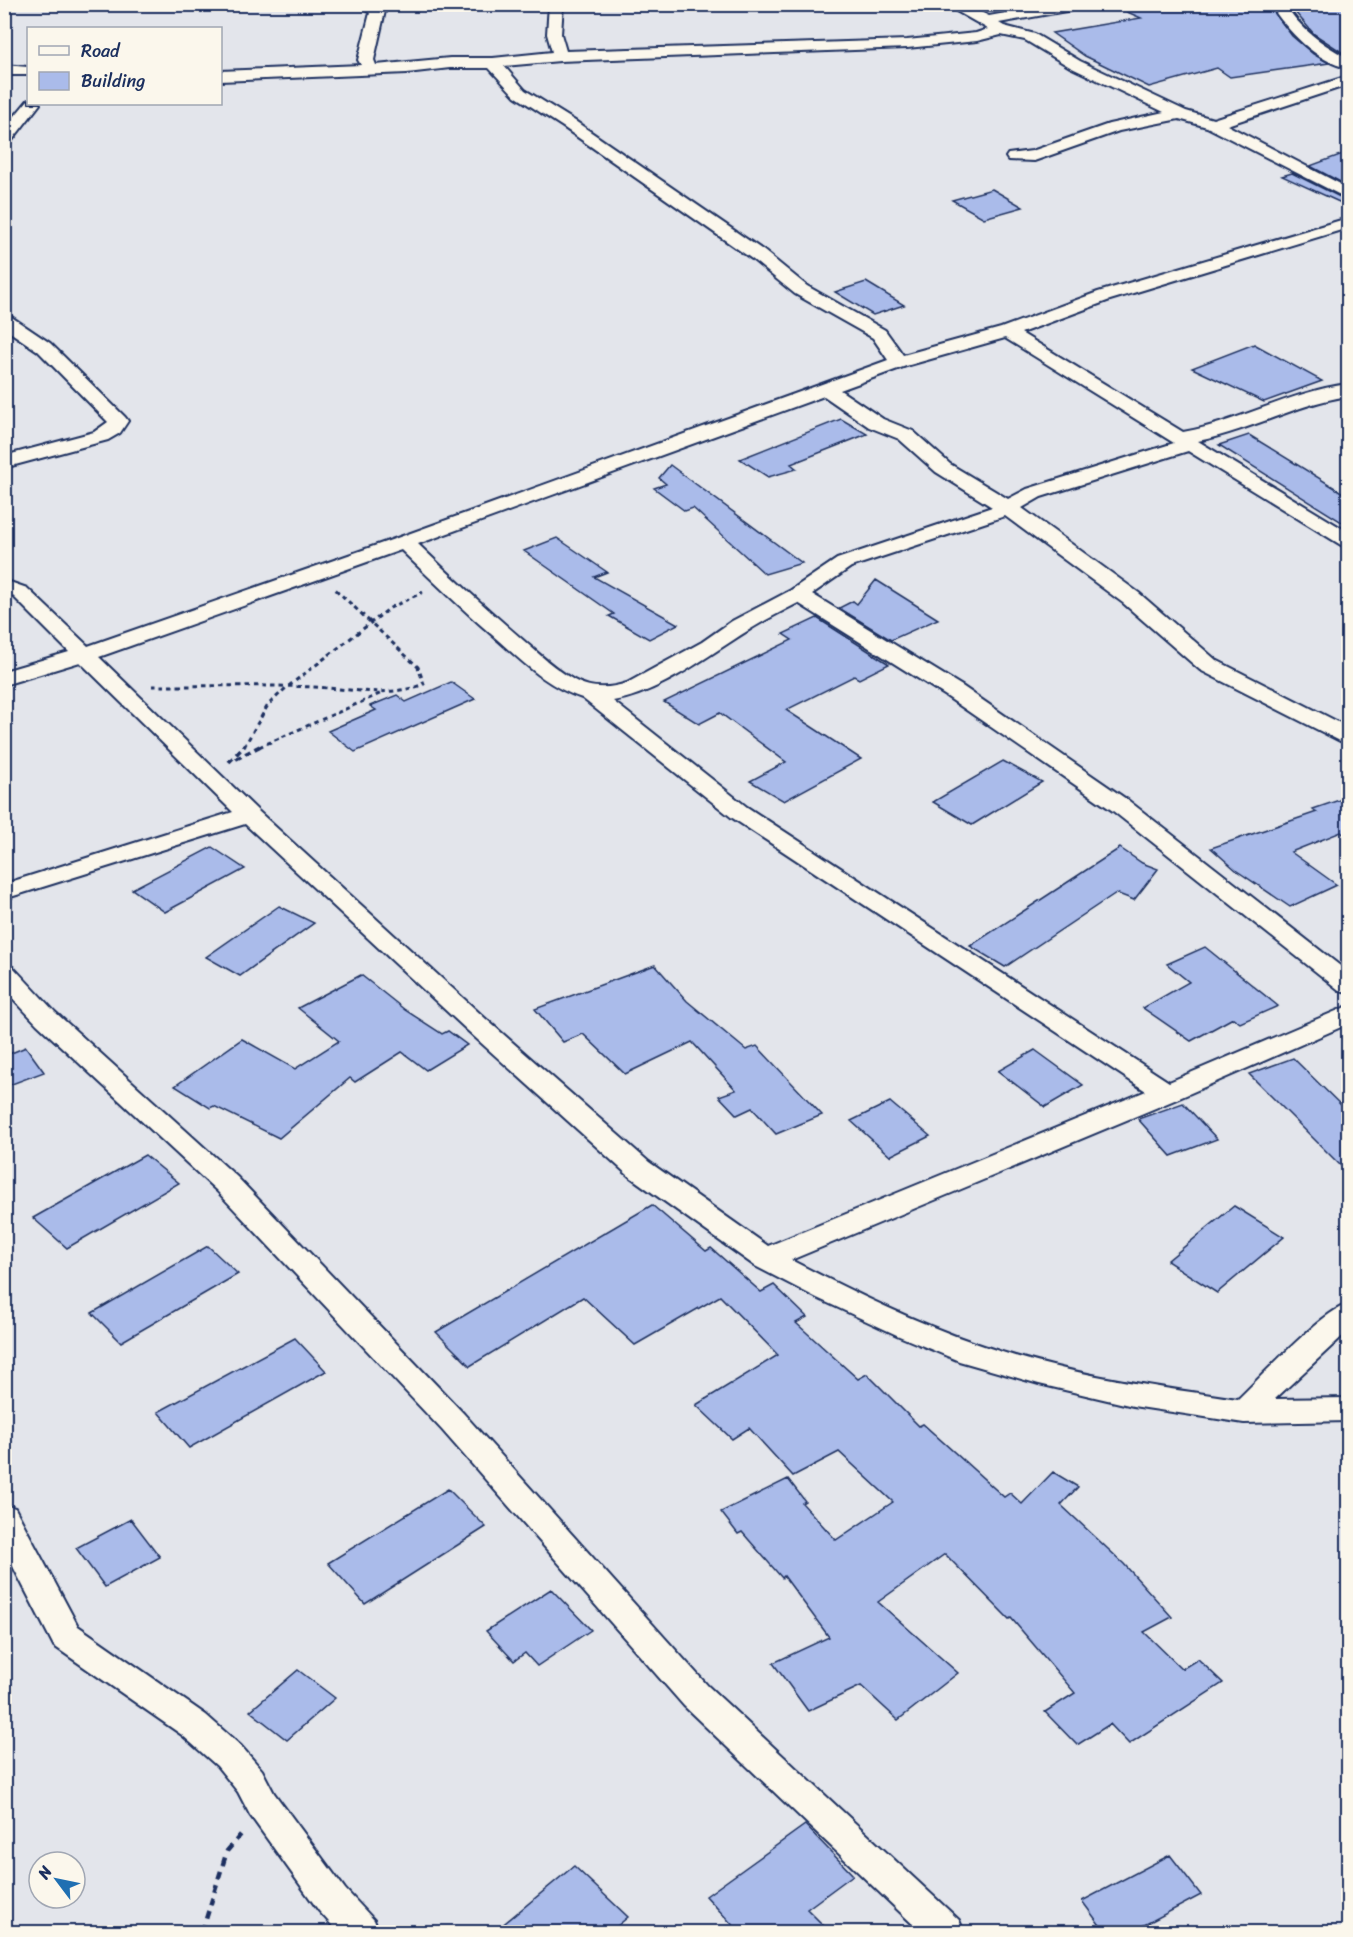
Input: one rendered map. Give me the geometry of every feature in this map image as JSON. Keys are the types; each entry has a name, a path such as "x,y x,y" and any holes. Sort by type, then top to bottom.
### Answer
{"street":[{"path":"364,4 378,11 366,60 371,70"},
{"path":"556,4 554,34 560,56"},
{"path":"951,4 993,26 1030,38 1075,64 1180,114 1213,124 1348,194"},
{"path":"222,76 371,70 450,63 493,63 560,56 907,44 984,36 993,26 1083,4"},
{"path":"1277,4 1284,17 1303,36 1331,56 1348,64"},
{"path":"493,63 520,93 569,124 758,255 801,290 879,334 899,362"},
{"path":"4,70 27,71"},
{"path":"1213,124 1348,80"},
{"path":"4,140 31,105"},
{"path":"1014,158 1034,156 1115,127 1180,114"},
{"path":"4,678 85,654 317,573 899,362 1006,332 1104,296 1348,223"},
{"path":"4,320 44,347 118,421 113,429 101,436 4,462"},
{"path":"1006,332 1348,541"},
{"path":"825,388 876,423 906,435 943,468 1008,508 1131,598 1208,665 1348,736"},
{"path":"404,542 442,580 545,670 567,685 590,693 615,694 635,688 711,647 740,626 798,594 844,563 1008,508 1034,493 1107,472 1197,436 1317,395 1348,390"},
{"path":"4,586 20,592 249,815 477,1025 639,1169 765,1258 826,1291 970,1353 1039,1373 1133,1395 1244,1411 1348,1410"},
{"path":"798,594 954,691 1121,806 1348,984"},
{"path":"590,693 739,812 1167,1093"},
{"path":"4,892 249,815"},
{"path":"4,973 46,1018 227,1184 453,1422 696,1696 946,1932"},
{"path":"765,1258 1167,1093 1348,1014"},
{"path":"1244,1411 1315,1343 1348,1315"},
{"path":"4,1517 66,1636 194,1725 229,1756 250,1781 262,1804 332,1900 361,1932"}],"path":[{"path":"118,686 315,687 383,693 411,689 424,684 418,667 317,573"},
{"path":"233,760 251,736 268,705 286,688 390,608 430,589 442,580"},
{"path":"207,773 266,741 323,722 352,710 383,693"},
{"path":"202,1932 227,1851 262,1804"}],"building":[{"path":"1109,4 1268,4 1292,36 1313,54 1329,63 1230,77 1217,68 1149,87 1085,56 1052,33 1141,18"},
{"path":"1288,4 1348,4 1348,56 1314,34"},
{"path":"1348,152 1348,186 1310,166"},
{"path":"1292,173 1348,201 1348,206 1282,176"},
{"path":"992,189 1023,207 984,218 952,200"},
{"path":"866,282 904,305 873,315 835,292"},
{"path":"1254,344 1322,381 1264,402 1192,368"},
{"path":"841,419 867,434 791,464 797,469 768,477 740,459"},
{"path":"1249,435 1348,496 1348,526 1219,445"},
{"path":"670,465 802,563 765,574 693,508 685,511 654,488 666,484 659,478"},
{"path":"557,538 607,572 594,577 678,624 649,639 609,616 614,614 524,551"},
{"path":"876,580 938,619 891,640 839,608 853,601 857,604"},
{"path":"817,618 889,664 859,679 854,676 786,710 861,759 784,801 750,781 786,762 720,713 699,724 664,702 792,640 783,634"},
{"path":"451,682 475,699 355,752 328,731 376,710 370,706 397,695 406,702"},
{"path":"1003,761 1042,782 972,825 933,802"},
{"path":"1348,797 1348,838 1341,832 1291,852 1337,885 1290,907 1237,871 1211,848 1317,812 1313,809"},
{"path":"212,847 245,869 165,912 132,889"},
{"path":"1120,848 1142,863 1158,869 1134,900 1116,893 1005,967 970,946"},
{"path":"279,906 314,923 240,976 206,957"},
{"path":"1205,947 1278,1006 1240,1023 1233,1018 1191,1041 1143,1008 1189,982 1167,964"},
{"path":"655,965 687,1001 746,1050 757,1046 822,1115 776,1134 752,1108 737,1115 719,1096 736,1090 692,1042 625,1074 583,1034 563,1042 535,1009"},
{"path":"361,975 405,1010 442,1034 448,1031 467,1045 426,1070 402,1052 355,1082 350,1078 279,1138 214,1106 210,1108 175,1086 242,1039 295,1069 339,1041 298,1008"},
{"path":"26,1047 44,1072 4,1087 4,1056"},
{"path":"1035,1050 1083,1085 1045,1107 998,1071"},
{"path":"1293,1058 1348,1112 1348,1173 1249,1074"},
{"path":"890,1102 930,1136 890,1156 851,1121"},
{"path":"1183,1103 1217,1139 1171,1156 1138,1119"},
{"path":"145,1155 179,1183 67,1248 33,1218"},
{"path":"652,1205 706,1251 711,1248 761,1292 774,1285 807,1317 796,1323 858,1379 867,1374 919,1426 923,1424 1004,1497 1010,1493 1022,1504 1053,1472 1078,1487 1061,1505 1124,1564 1172,1617 1144,1632 1182,1669 1198,1659 1223,1683 1129,1744 1110,1724 1077,1745 1045,1712 1075,1693 1011,1618 1009,1619 945,1554 878,1602 958,1673 898,1720 861,1686 808,1711 773,1663 829,1637 784,1576 782,1578 742,1532 738,1534 721,1512 788,1479 805,1501 802,1503 836,1540 893,1502 839,1452 793,1476 749,1428 732,1439 696,1405 778,1355 720,1296 635,1345 583,1297 470,1366 436,1332"},
{"path":"1234,1206 1284,1237 1217,1293 1167,1261"},
{"path":"208,1246 238,1274 121,1342 92,1313"},
{"path":"295,1338 326,1371 189,1448 158,1412"},
{"path":"448,1489 486,1527 365,1604 328,1563"},
{"path":"131,1519 160,1557 105,1587 76,1548"},
{"path":"551,1589 591,1630 537,1666 525,1653 514,1661 486,1631"},
{"path":"298,1670 335,1698 287,1740 250,1711"},
{"path":"805,1825 853,1875 807,1909 830,1932 739,1932 706,1896"},
{"path":"1170,1855 1201,1895 1131,1932 1105,1932 1082,1901"},
{"path":"574,1866 628,1917 610,1932 494,1932"}]}
